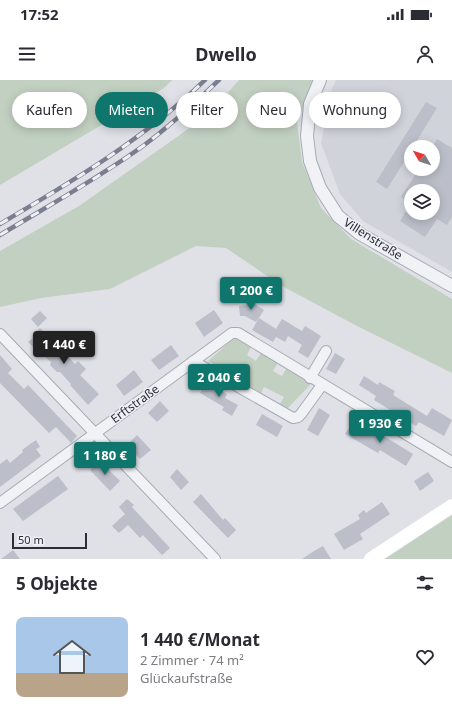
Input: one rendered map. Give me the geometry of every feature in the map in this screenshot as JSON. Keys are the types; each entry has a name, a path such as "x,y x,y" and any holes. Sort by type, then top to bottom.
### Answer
{"main road":[{"path":"371,559 452,506"}],"street":[{"name":"Villenstraße","path":"320,80 310,104 307,136 310,161 320,188 338,216 360,234 452,286"},
{"name":"Erftstraße","path":"0,503 232,333 238,333 310,378 452,462"},
{"path":"0,334 215,559"},
{"path":"310,378 326,351"},
{"path":"193,361 293,418 302,414 322,385"}],"shaded area":[{"path":"336,80 452,80 452,272 363,221 340,194 321,143 324,128 401,128 401,92 331,92"}],"green space":[{"path":"0,80 172,80 157,92 95,92 95,128 96,128 0,185"},
{"path":"239,80 313,80 301,112 301,92 246,92 246,128 298,128 302,162 321,208 351,239 452,299 452,373 357,326 282,286 226,248 196,246 110,289 41,298 0,307 0,251 79,206 190,128 238,128 238,92 228,92"},
{"path":"234,338 251,347 247,355 256,361 261,353 278,363 273,371 282,376 286,369 311,384 287,409 280,404 284,397 264,387 261,393 208,361"},
{"path":"452,515 452,559 385,559"}],"building":[{"path":"426,102 437,108 417,140 404,140 404,162 387,189 376,182"},
{"path":"440,141 452,148 452,217 447,225 439,220 440,220 440,184 409,184 414,176 440,176"},
{"path":"404,214 404,220 436,220 425,237 400,221"},
{"path":"250,301 264,310 256,322 245,316 240,316 239,306 248,305"},
{"path":"214,310 223,323 204,337 195,323"},
{"path":"40,311 47,318 38,327 31,319"},
{"path":"259,318 276,329 282,319 302,331 305,326 321,336 308,358 298,352 302,345 288,336 285,342 276,337 273,342 252,330"},
{"path":"40,328 75,364 78,361 86,369 80,375 99,394 88,405 60,372 57,372 50,365 51,362 28,342"},
{"path":"171,345 179,356 159,370 151,360"},
{"path":"335,353 345,359 336,374 326,369"},
{"path":"0,355 12,369 8,373 24,389 28,385 77,436 71,443 56,427 49,433 0,383"},
{"path":"134,370 143,382 124,396 116,385"},
{"path":"364,376 378,385 379,382 395,391 393,395 427,416 432,408 452,420 444,436 419,422 416,426 374,400 376,396 359,385"},
{"path":"206,382 227,394 225,398 238,405 232,416 222,410 224,407 200,393"},
{"path":"160,401 169,411 157,422 148,413"},
{"path":"319,408 330,415 318,436 307,430"},
{"path":"262,414 283,426 277,437 256,425"},
{"path":"351,425 362,432 366,425 413,454 406,466 380,450 378,453 345,434"},
{"path":"137,435 151,450 140,459 127,445"},
{"path":"36,440 40,447 36,449 41,456 0,487 0,464 7,459 10,463 23,452 22,450"},
{"path":"100,461 120,481 110,491 90,470"},
{"path":"177,469 189,482 181,490 170,477"},
{"path":"428,472 434,481 420,491 414,481"},
{"path":"58,476 68,489 23,521 13,509"},
{"path":"201,494 223,520 225,518 236,530 228,538 193,502"},
{"path":"127,499 134,505 132,507 170,548 162,555 143,535 140,538 128,525 119,533 112,526 125,514 119,507"},
{"path":"382,502 390,514 360,534 363,539 344,550 334,534 360,519 358,515 364,510 366,513"},
{"path":"323,546 331,559 302,559 314,551"},
{"path":"13,550 20,559 1,559"}],"railway":[{"path":"0,224 81,175 133,140 158,121 205,80"},
{"path":"0,235 90,181 143,146 182,114 219,80"}]}
